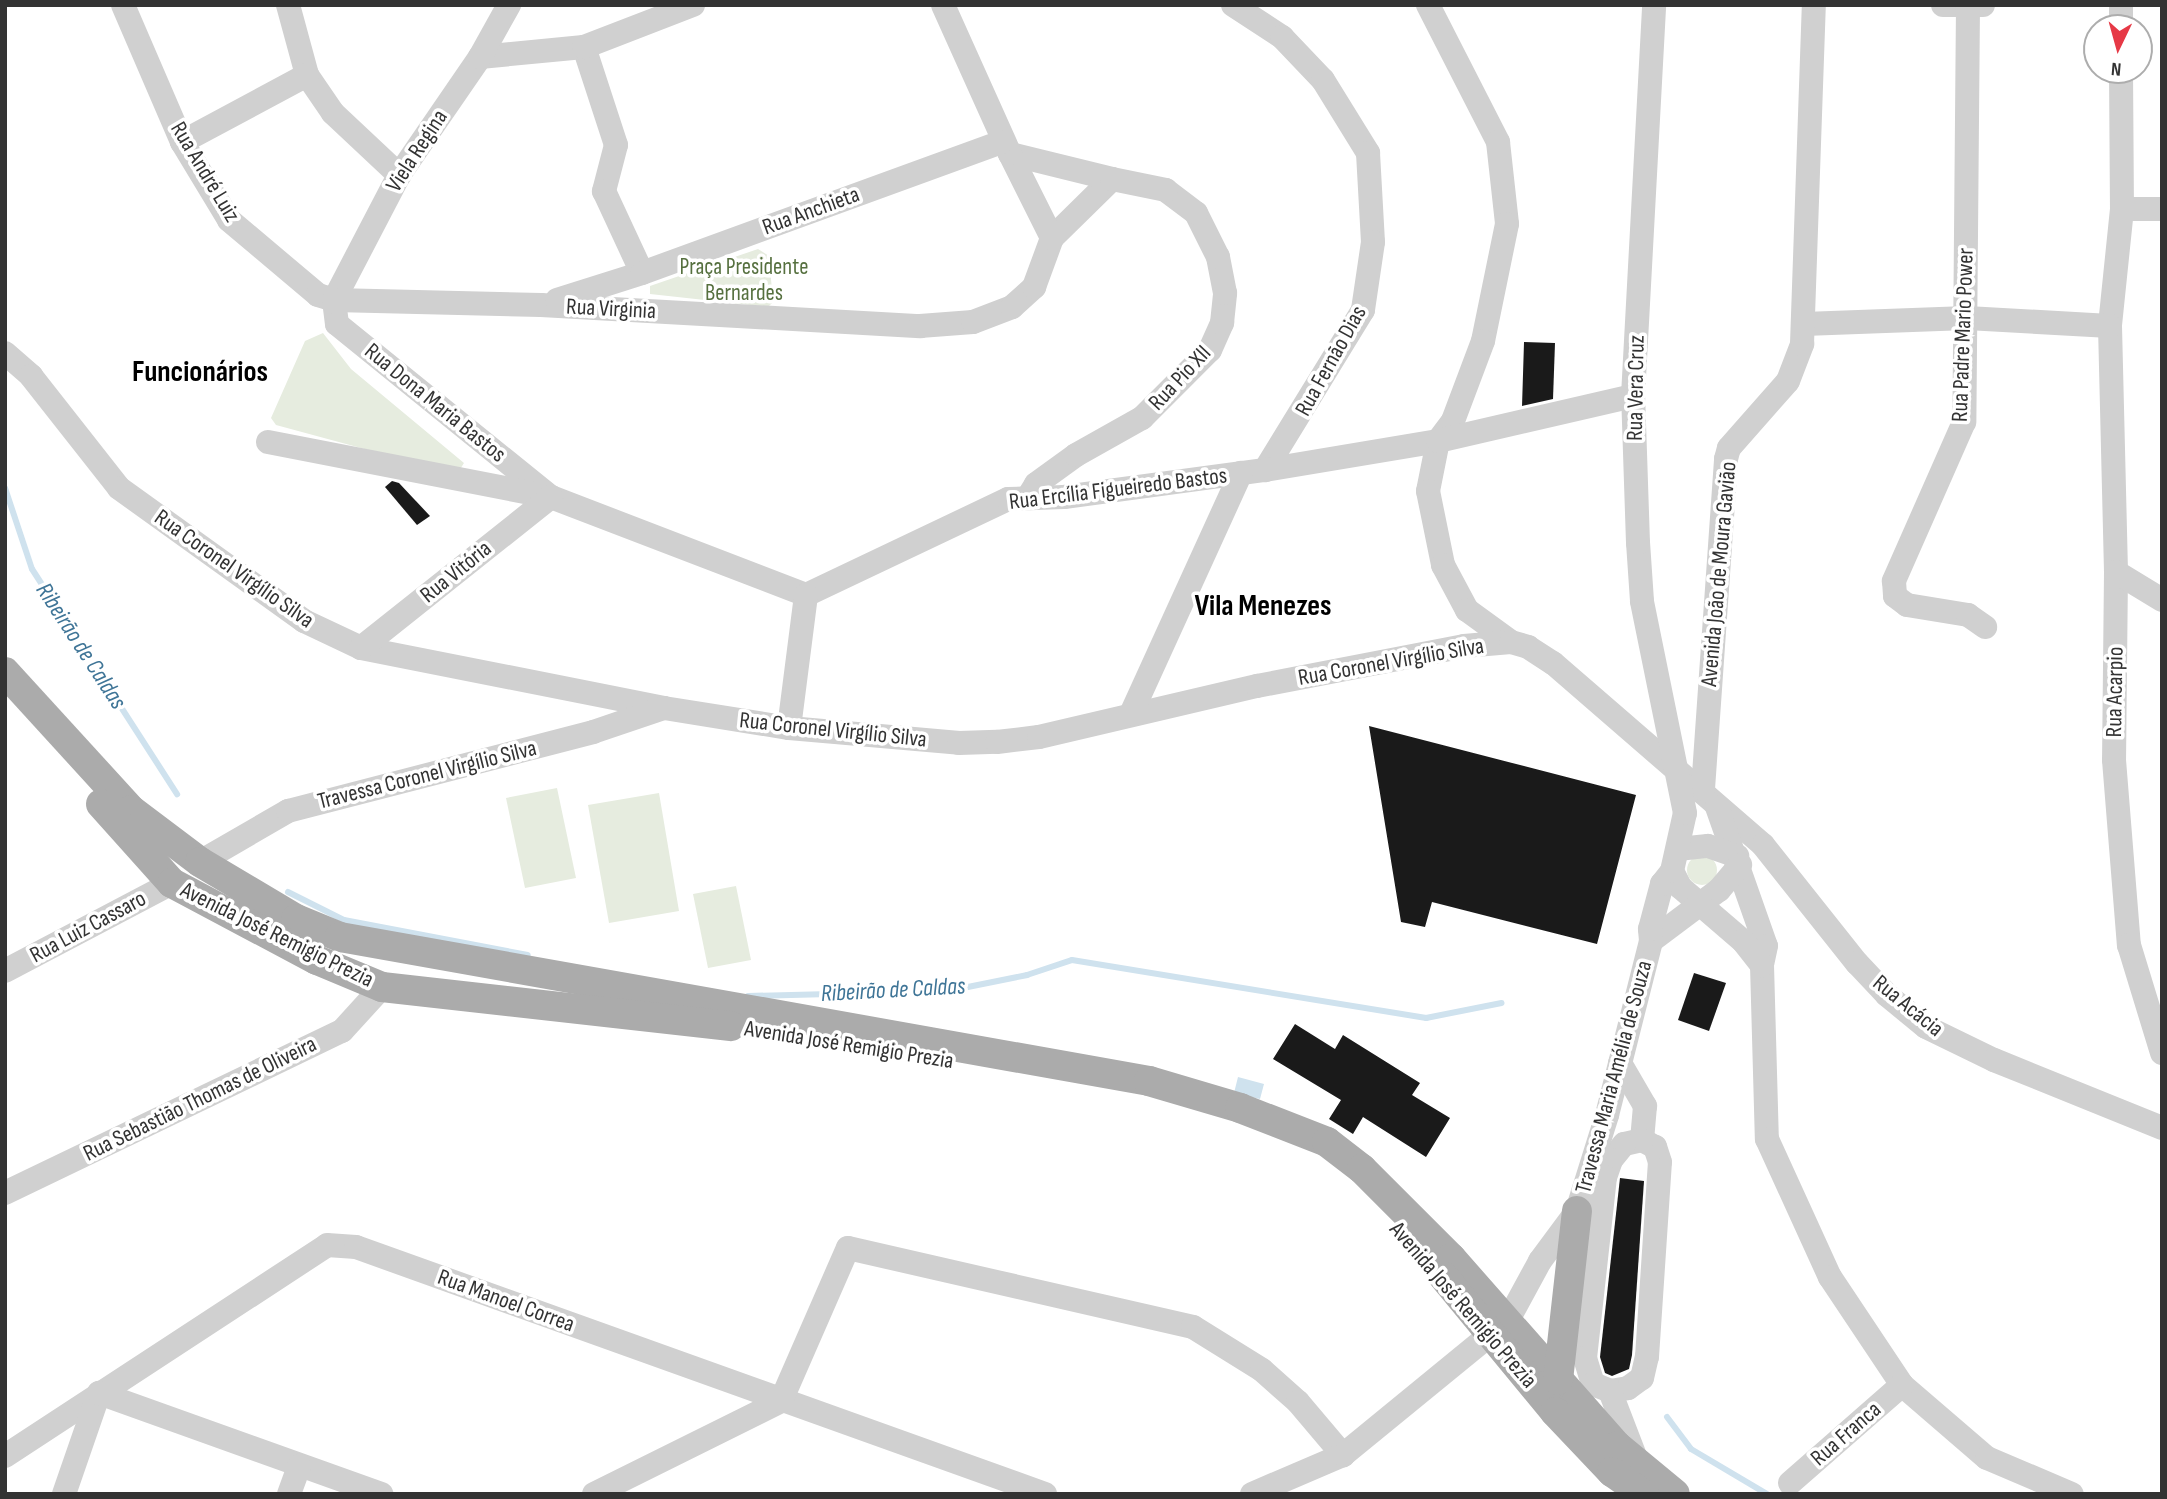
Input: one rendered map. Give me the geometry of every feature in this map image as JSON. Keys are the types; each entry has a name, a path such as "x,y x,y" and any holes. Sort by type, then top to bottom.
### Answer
{"main road":[{"name":"Avenida José Remigio Prezia","path":"5,672 131,810 200,862 296,919 340,937 1149,1081 1289,1125 1327,1142 1400,1205 1612,1472 1675,1494"},
{"name":"Avenida José Remigio Prezia","path":"5,696 172,883 317,960 382,987 786,1033 1093,1085 1247,1124 1317,1156 1359,1189 1500,1328 1558,1380 1642,1482"},
{"path":"1558,1380 1577,1212"}],"street":[{"name":"Rua André Luiz","path":"123,5 182,142 229,220 318,295 334,300"},
{"path":"288,5 307,75 333,113 399,175"},
{"name":"Viela Regina","path":"334,300 399,175 480,57 509,5"},
{"path":"480,57 584,47 693,5"},
{"path":"943,5 1005,148 1052,238 1112,179"},
{"name":"Rua Fernão Dias","path":"1131,714 1253,472 1363,310 1373,242 1368,153 1323,80 1282,37 1233,5"},
{"path":"1428,5 1498,142 1507,224 1483,341 1453,421 1438,440 1428,491 1443,565 1467,610 1511,642"},
{"name":"Rua Vera Cruz","path":"1654,5 1633,396 1642,601 1685,805 1675,860"},
{"name":"Avenida João de Moura Gavião","path":"1709,795 1726,458 1729,448 1788,381 1800,359 1804,324 1814,5"},
{"path":"1943,5 1973,6"},
{"name":"Rua Padre Mario Power","path":"1973,6 1964,422 1894,581 1895,596 1907,605 1968,615 1985,627"},
{"path":"584,47 616,145 604,191 642,273"},
{"path":"182,142 307,75"},
{"name":"Rua Acarpio","path":"2121,84 2122,209 2110,327 2116,572 2114,760 2129,945 2162,1052"},
{"name":"Rua Pio XII","path":"1005,148 1112,179 1166,190 1196,213 1218,257 1225,293 1222,323 1210,350 1142,418 1076,455 1036,484 1028,497"},
{"name":"Rua Anchieta","path":"541,305 1005,148"},
{"path":"2122,209 2162,209"},
{"name":"Rua Virginia","path":"334,300 541,305 920,326 973,323 1012,307 1034,287 1052,238"},
{"name":"Rua Dona Maria Bastos","path":"334,300 337,324 551,497"},
{"path":"1804,324 1967,318 2110,327"},
{"name":"Rua Coronel Virgílio Silva","path":"5,353 31,376 119,488 304,621 361,648 664,708 789,728 984,742 1039,737 1131,714 1464,646 1511,642 1553,663 1709,795"},
{"name":"Rua Ercília Figueiredo Bastos","path":"806,596 996,505 1028,497 1064,497 1253,472 1438,440 1633,396"},
{"path":"268,442 551,497 806,596 789,728"},
{"name":"Rua Vitória","path":"361,648 551,497"},
{"path":"2116,572 2162,600"},
{"path":"593,732 594,692"},
{"name":"Travessa Coronel Virgílio Silva","path":"200,862 288,811 593,732 664,708"},
{"path":"1709,795 1738,861 1766,946 1762,965 1767,1139 1830,1278 1902,1385 1987,1458 2072,1494"},
{"name":"Rua Acácia","path":"1709,795 1763,845 1887,995 1926,1027 1994,1060 2162,1128"},
{"path":"1738,861 1709,846 1675,860 1680,887 1743,941 1762,965"},
{"name":"Travessa Maria Amélia de Souza","path":"1500,1328 1540,1261 1577,1212 1620,1063 1651,941 1650,929 1662,884 1675,860"},
{"path":"1651,941 1700,904 1738,861"},
{"name":"Rua Luiz Cassaro","path":"5,971 172,883"},
{"name":"Rua Sebastião Thomas de Oliveira","path":"5,1193 342,1031 382,987"},
{"path":"1620,1063 1645,1106 1642,1140"},
{"path":"1642,1140 1655,1147 1660,1162 1647,1357 1642,1378 1628,1388 1610,1391 1592,1384 1585,1358 1605,1177 1611,1160 1624,1144 1642,1140"},
{"name":"Rua Manoel Correa","path":"5,1456 327,1245 356,1247 1045,1494"},
{"path":"594,1494 781,1401 848,1248 1193,1327 1262,1370 1298,1402 1343,1455"},
{"path":"1252,1494 1343,1455 1500,1328"},
{"name":"Rua Franca","path":"1790,1483 1902,1385"},
{"path":"1610,1391 1642,1482"},
{"path":"64,1494 99,1392 381,1494"},
{"path":"289,1494 299,1466"}],"green space":[{"name":"Praça Presidente Bernardes","path":"758,249 769,256 773,302 768,307 650,294 650,286"},
{"path":"323,333 351,369 464,463 457,474 276,425 271,418 305,341"},
{"path":"557,788 576,878 525,888 506,798"},
{"path":"659,793 679,911 609,923 588,805"},
{"path":"1702,855 1713,859 1717,870 1713,881 1702,885 1691,881 1687,870 1691,859"},
{"path":"736,886 751,960 708,968 693,894"}],"water":[{"path":"1238,1077 1264,1084 1260,1099 1234,1093"}],"building":[{"path":"1524,342 1555,343 1553,399 1522,406"},
{"path":"392,481 399,483 430,516 417,525 385,487"},
{"path":"1369,726 1636,795 1597,944 1432,902 1425,927 1401,922"},
{"path":"1694,973 1726,983 1709,1031 1678,1020"},
{"path":"1295,1024 1335,1049 1343,1035 1420,1083 1412,1095 1450,1118 1426,1157 1363,1117 1353,1134 1329,1119 1341,1100 1273,1059"},
{"path":"1620,1178 1644,1181 1632,1355 1629,1369 1612,1376 1605,1373 1600,1357"}],"waterway":[{"name":"Ribeirão de Caldas","path":"5,488 32,569 177,794"},
{"name":"Ribeirão de Caldas","path":"288,892 344,920 528,955"},
{"name":"Ribeirão de Caldas","path":"748,996 948,991 1027,975 1072,960 1426,1018 1502,1003"},
{"name":"Ribeirão de Caldas","path":"1667,1417 1691,1449 1767,1494"}],"district":[{"name":"Funcionários","path":"200,372"},
{"name":"Vila Menezes","path":"1263,606"}]}
